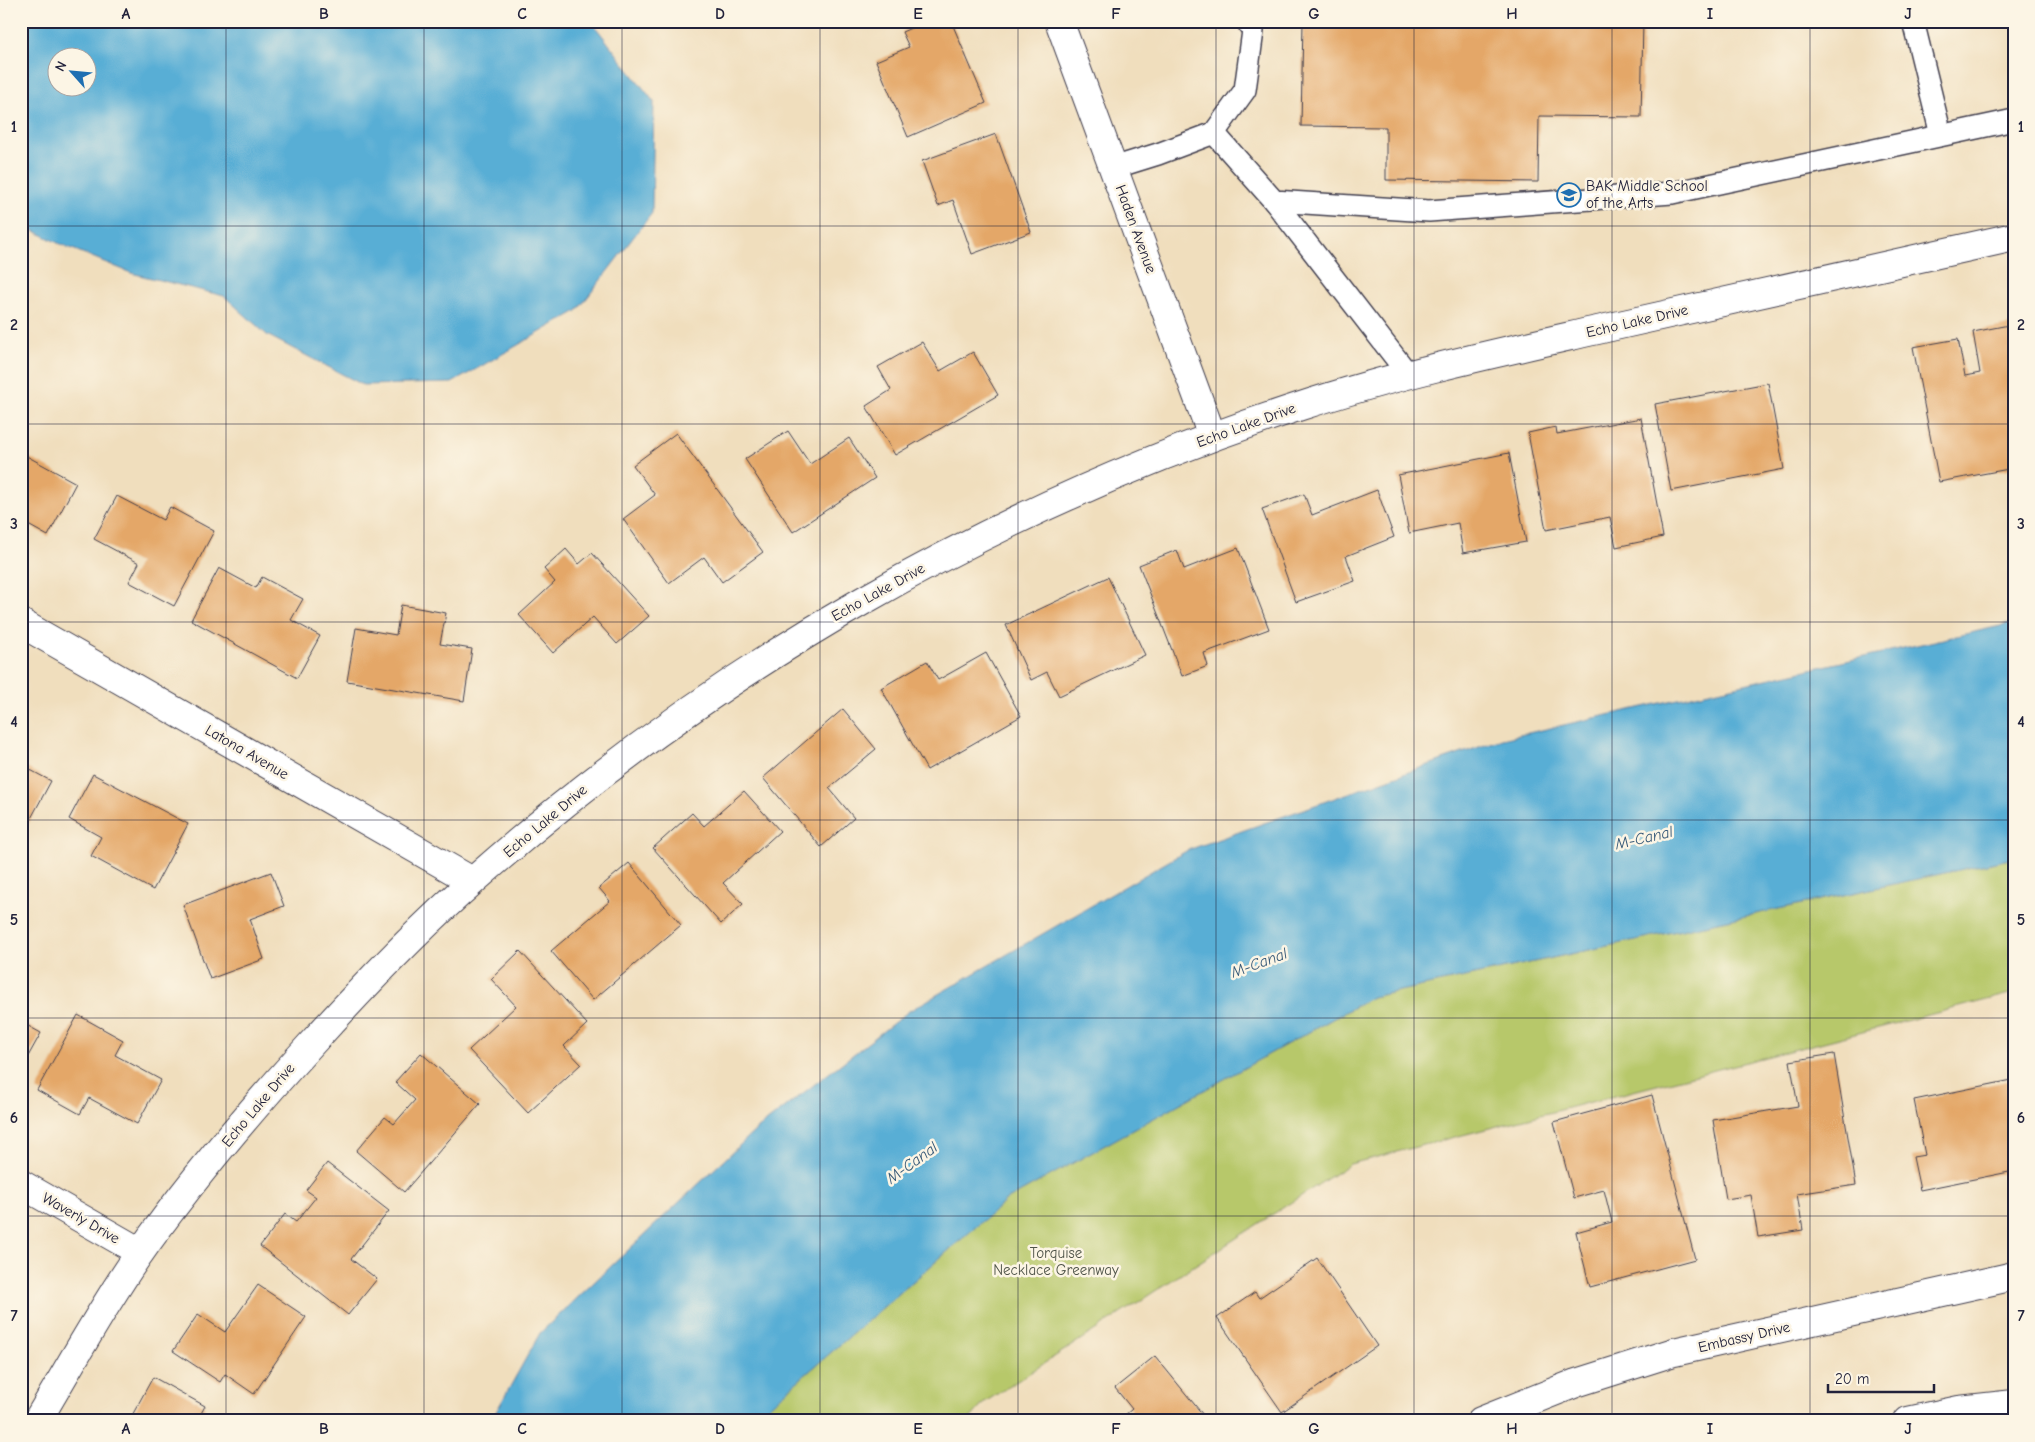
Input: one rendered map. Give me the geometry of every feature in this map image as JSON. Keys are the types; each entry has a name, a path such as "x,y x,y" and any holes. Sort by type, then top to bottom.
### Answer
{"street":[{"name":"Haden Avenue","path":"1059,21 1212,436"},
{"name":"Echo Lake Drive","path":"37,1421 140,1252 257,1103 373,976 472,881 606,771 718,690 834,616 954,549 1079,490 1212,436 1304,404 1437,366 2014,237"},
{"name":"Latona Avenue","path":"21,623 472,881"},
{"name":"Waverly Drive","path":"21,1184 140,1252"},
{"name":"Embassy Drive","path":"1481,1421 1576,1382 1674,1352 2014,1276"},
{"path":"1908,1421 1960,1416 2014,1404"}],"lane":[{"path":"1113,168 1158,154 1214,133 1245,90 1253,30 1247,21"},
{"path":"1913,21 1941,135"},
{"path":"1274,201 1429,211 1672,193 2014,120"},
{"path":"1214,133 1274,201 1408,374"}],"green space":[{"name":"Torquise Necklace Greenway","path":"2014,858 2014,993 1350,1164 985,1402 968,1421 752,1421 1008,1199 1372,997"}],"water":[{"path":"21,21 591,21 654,102 652,213 577,311 452,383 363,385 267,335 224,296 131,273 58,243 21,224"},
{"name":"M-Canal","path":"2014,623 2014,858 1372,997 1008,1199 752,1421 491,1421 540,1333 757,1129 909,1011 1188,850 1502,739"}],"building":[{"path":"927,21 951,21 986,103 908,137 876,61 909,47 902,32"},
{"path":"1303,21 1643,21 1641,117 1539,116 1538,182 1386,180 1386,127 1301,126"},
{"path":"996,134 1031,232 972,254 953,200 938,206 922,161"},
{"path":"2014,324 2014,468 1939,482 1913,347 1958,339 1965,376 1980,373 1973,332"},
{"path":"922,342 940,371 973,352 998,395 895,455 866,406 891,390 878,367"},
{"path":"1768,383 1784,469 1671,491 1655,404"},
{"path":"1641,418 1663,537 1616,547 1610,517 1546,530 1528,433 1556,427 1557,434"},
{"path":"788,431 810,464 849,438 875,478 793,532 745,459"},
{"path":"676,433 763,552 722,582 704,557 669,583 623,519 655,495 633,465"},
{"path":"21,453 76,483 48,536 21,521"},
{"path":"1509,453 1526,542 1463,553 1458,523 1409,533 1398,475"},
{"path":"1377,490 1394,537 1346,556 1355,581 1296,602 1262,509 1304,494 1312,515"},
{"path":"117,496 163,520 170,507 214,531 174,606 129,582 139,563 94,539"},
{"path":"1238,548 1269,629 1204,653 1208,666 1182,676 1139,565 1177,550 1184,569"},
{"path":"566,549 579,564 592,553 649,616 617,644 593,617 553,653 519,615 555,582 544,569"},
{"path":"219,568 256,588 262,577 303,599 291,620 320,636 297,678 191,620"},
{"path":"1108,577 1145,655 1059,696 1047,672 1031,680 1006,625"},
{"path":"401,605 446,613 440,644 472,649 464,701 347,681 356,628 396,635"},
{"path":"986,653 1021,716 927,770 881,688 927,661 938,680"},
{"path":"843,709 876,749 829,788 854,818 821,847 763,778"},
{"path":"21,765 51,781 21,837"},
{"path":"93,774 188,824 153,890 91,856 101,837 69,819"},
{"path":"744,791 780,831 723,883 743,904 721,924 653,848 692,813 704,826"},
{"path":"629,863 681,925 593,1000 551,951 610,901 599,888"},
{"path":"271,872 284,906 250,919 264,959 210,979 183,905"},
{"path":"520,951 587,1024 564,1046 581,1064 528,1113 469,1050 516,1006 491,979"},
{"path":"78,1015 123,1040 115,1055 161,1080 137,1124 89,1098 80,1114 37,1090"},
{"path":"21,1022 41,1033 21,1069"},
{"path":"421,1053 480,1104 404,1192 356,1151 385,1117 394,1124 415,1100 395,1082"},
{"path":"1834,1054 1856,1185 1797,1194 1803,1230 1758,1237 1751,1195 1726,1199 1713,1120 1798,1106 1790,1061"},
{"path":"2012,1080 2014,1171 1920,1190 1913,1157 1925,1155 1914,1100"},
{"path":"1652,1095 1695,1259 1590,1287 1576,1232 1612,1222 1604,1190 1574,1198 1554,1122"},
{"path":"327,1163 389,1211 351,1259 377,1279 348,1315 260,1246 285,1214 296,1222 316,1197 306,1190"},
{"path":"1317,1258 1377,1346 1282,1412 1217,1318 1255,1292 1259,1298"},
{"path":"258,1285 306,1317 254,1394 225,1374 220,1382 173,1351 198,1314 225,1332"},
{"path":"1155,1356 1208,1421 1118,1421 1132,1409 1115,1388"},
{"path":"153,1377 205,1406 197,1421 129,1421"}],"place":[{"name":"BAK Middle School of the Arts","path":"1569,195"}]}
